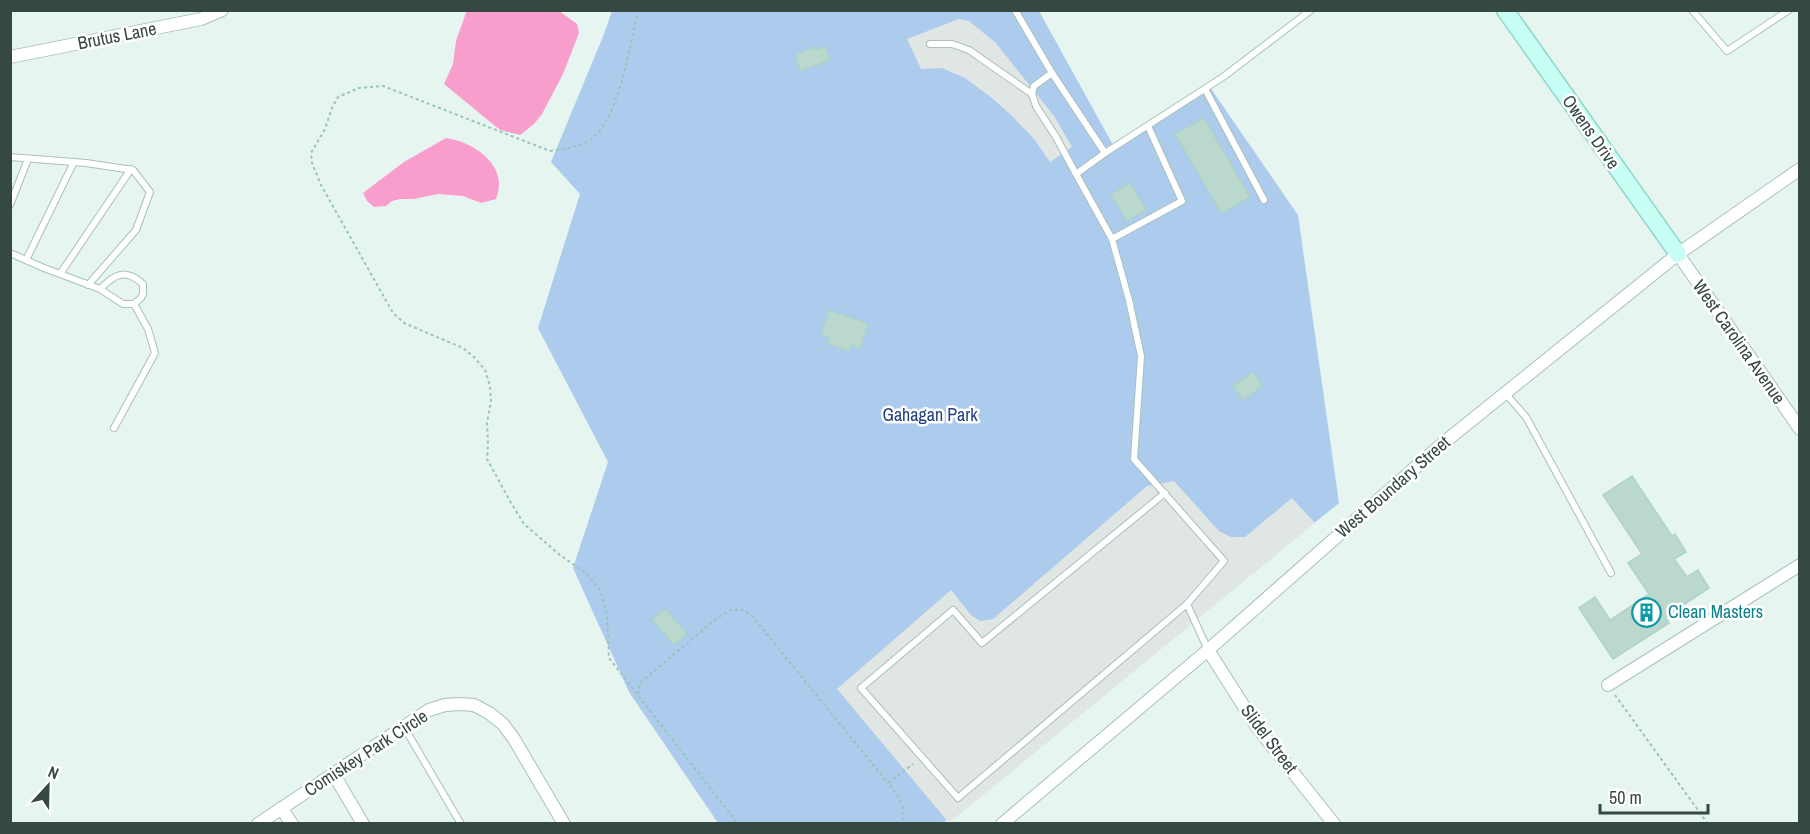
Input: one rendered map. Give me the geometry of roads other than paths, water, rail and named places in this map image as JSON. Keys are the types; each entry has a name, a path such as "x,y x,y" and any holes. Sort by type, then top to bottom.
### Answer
{"street":[{"name":"Brutus Lane","path":"10,57 201,19 222,10"},
{"name":"Owens Drive","path":"1505,10 1678,255"},
{"name":"West Boundary Street","path":"1002,824 1208,650 1442,444 1504,393 1678,255 1800,169"},
{"name":"West Carolina Avenue","path":"1678,255 1800,429"},
{"path":"1608,685 1800,565"},
{"name":"Slidel Street","path":"1208,650 1257,727 1334,824"},
{"name":"Comiskey Park Circle","path":"258,824 429,710 445,705 474,705 489,712 503,724 564,824"},
{"path":"333,773 363,824"},
{"path":"281,808 292,824"}],"lane":[{"path":"1015,10 1052,73 1105,153"},
{"path":"1076,174 1204,89 1311,10"},
{"path":"1692,10 1727,51 1789,10"},
{"path":"930,44 952,44 969,50 1032,94"},
{"path":"1052,73 1034,86 1032,94 1036,106 1056,137 1112,239 1129,300 1141,356 1134,459 1165,493 1224,561 1187,604 958,798 861,688 954,610 982,643 1165,493"},
{"path":"1204,89 1264,200"},
{"path":"1112,239 1182,201 1148,126"},
{"path":"10,157 133,170 150,192 136,231 88,285"},
{"path":"10,205 28,159"},
{"path":"27,260 74,162"},
{"path":"60,274 131,170"},
{"path":"10,253 100,289 123,304 134,304 143,294 143,284 134,276 120,274 100,289"},
{"path":"114,428 155,353 148,328 134,304"},
{"path":"1504,393 1526,417 1611,573"},
{"path":"1187,604 1208,650"},
{"path":"404,727 461,824"}],"place":[{"name":"Clean Masters","path":"1647,612"}],"park label":[{"name":"Gahagan Park","path":"930,415"}]}
